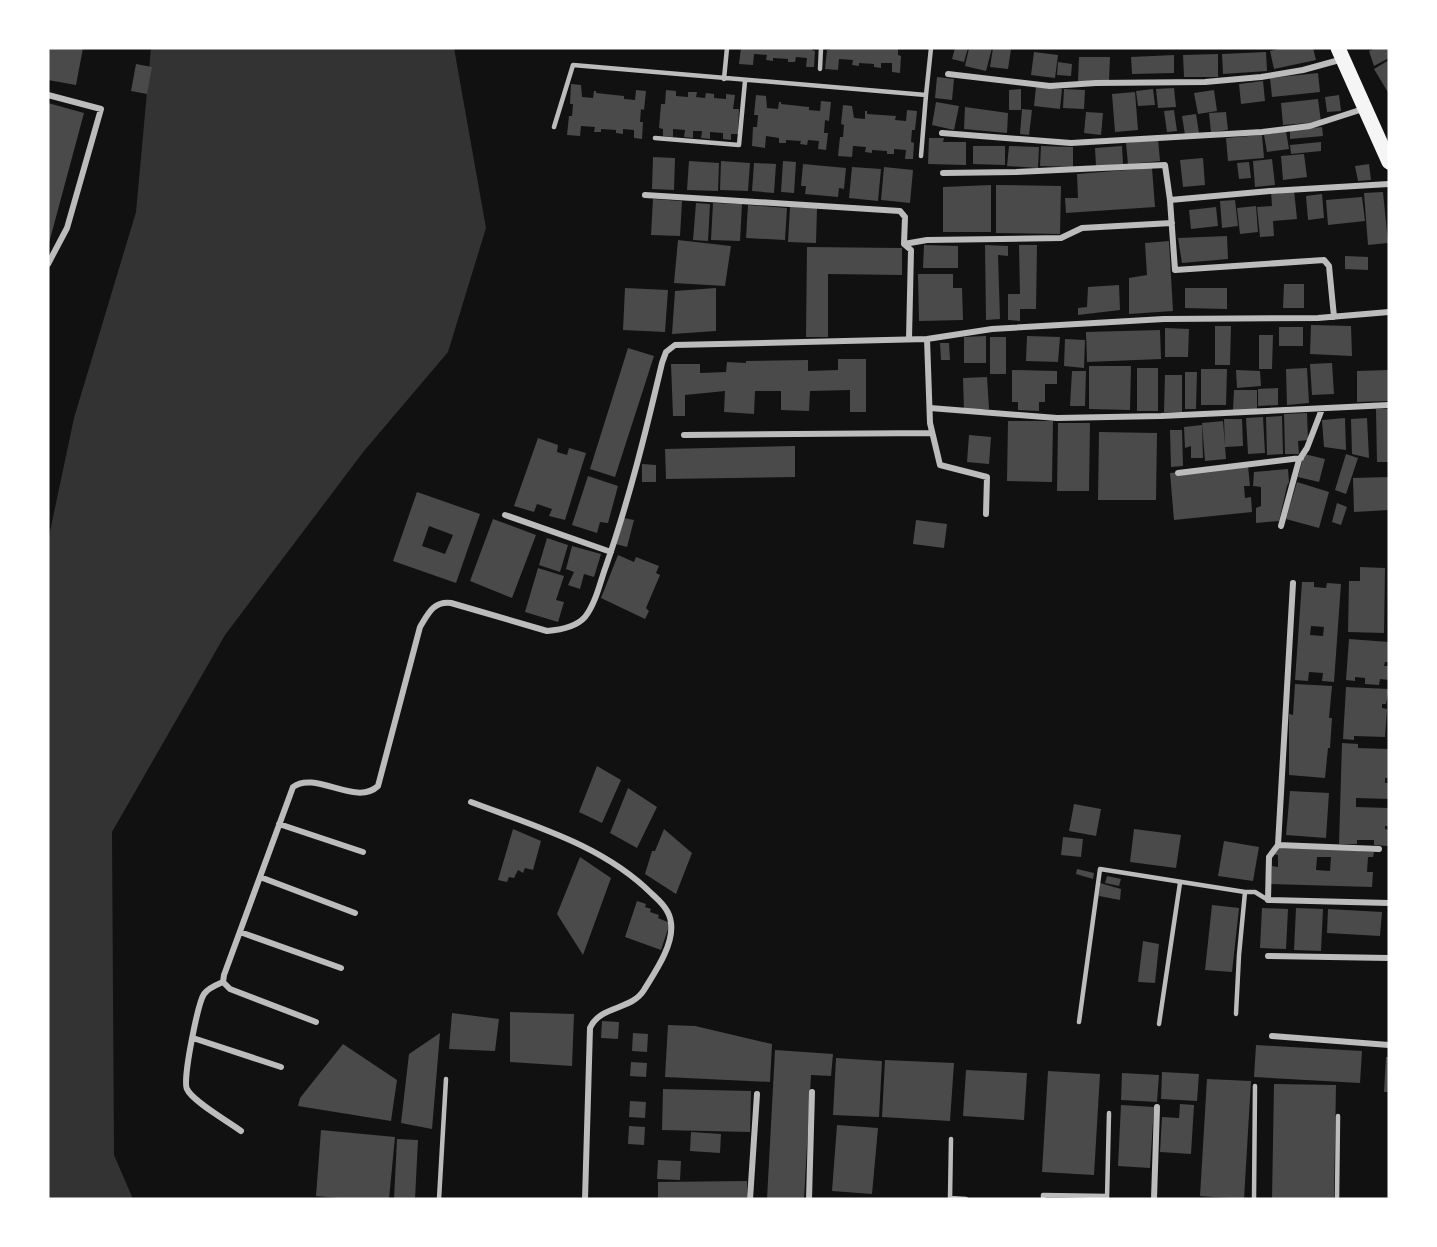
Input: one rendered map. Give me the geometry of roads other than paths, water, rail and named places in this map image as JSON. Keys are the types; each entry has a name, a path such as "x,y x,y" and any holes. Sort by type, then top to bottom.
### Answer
{"main road":[{"path":"1341,53 1389,162"}],"street":[{"path":"948,74 1050,86 1205,82 1262,77 1303,70 1341,53"},
{"path":"48,95 101,109 67,228 48,264"},
{"path":"942,133 1071,143 1240,133 1310,126 1367,108"},
{"path":"943,173 1165,165 1175,270 1324,260 1329,266 1334,317"},
{"path":"1170,200 1389,184"},
{"path":"645,195 900,211 905,217 904,244"},
{"path":"904,244 927,240 1061,238 1082,228 1172,223"},
{"path":"904,244 911,250 909,339"},
{"path":"241,1131 192,1096 187,1090 186,1073 204,994 223,982 288,795 293,786 298,783 310,783 362,793 378,786 420,627 432,608 439,604 451,603 547,631 559,630 584,618 592,604 611,552 647,428 662,363 666,352 675,345 927,339 992,328 1152,320 1334,317 1389,312"},
{"path":"927,339 930,408 940,465 987,477 986,514"},
{"path":"930,408 1056,418 1389,405"},
{"path":"1281,526 1300,458 1307,448 1322,409"},
{"path":"684,435 933,433"},
{"path":"1178,473 1300,458"},
{"path":"505,515 611,552"},
{"path":"1293,583 1278,845 1269,857 1268,900 1389,903"},
{"path":"471,802 571,840 617,864 635,876 663,905 670,916 672,926 670,937 643,992 630,1003 600,1015 593,1020 590,1028 585,1199"},
{"path":"279,824 363,852"},
{"path":"1278,845 1379,849"},
{"path":"260,877 355,913"},
{"path":"240,933 341,968"},
{"path":"1268,956 1389,958"},
{"path":"223,982 230,988 316,1022"},
{"path":"1272,1036 1389,1045"},
{"path":"193,1038 281,1067"},
{"path":"809,1199 812,1092"},
{"path":"750,1199 757,1094"},
{"path":"1154,1199 1157,1107"}],"lane":[{"path":"724,79 727,48"},
{"path":"820,69 821,48"},
{"path":"921,156 931,48"},
{"path":"554,127 573,65 926,95"},
{"path":"655,138 739,145 745,81"},
{"path":"1079,1022 1100,869 1180,883 1255,892 1268,900"},
{"path":"1159,1024 1180,883"},
{"path":"1236,1014 1245,892"},
{"path":"439,1199 446,1078"},
{"path":"1254,1199 1255,1086"},
{"path":"1043,1199 1043,1195 1107,1198 1109,1113"},
{"path":"1337,1199 1338,1116"},
{"path":"951,1138 951,1199 966,1199"}]}
